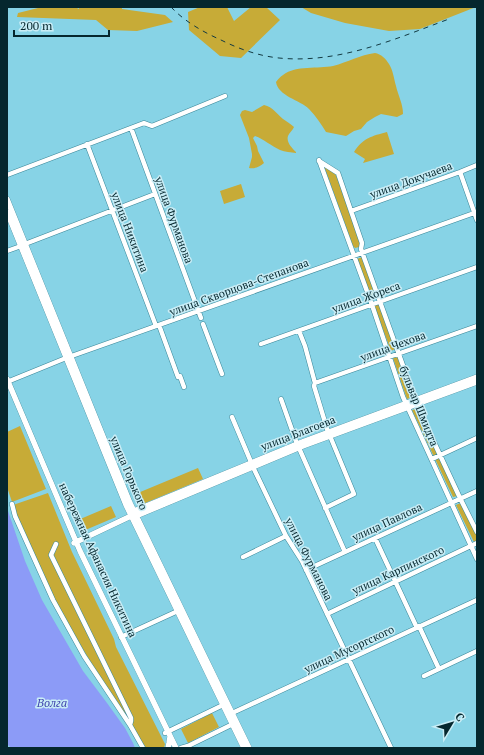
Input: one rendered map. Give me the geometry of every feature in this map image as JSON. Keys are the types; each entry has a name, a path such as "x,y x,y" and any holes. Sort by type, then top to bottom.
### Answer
{"main road":[{"name":"улица Горького","path":"7,199 23,245 134,515 223,705 230,714"},
{"name":"улица Горького","path":"7,212 23,245"},
{"name":"улица Благоева","path":"416,402 477,377"},
{"name":"набережная Афанасия Никитина","path":"7,382 75,543 113,626 176,748"},
{"name":"улица Благоева","path":"75,543 134,515 252,464 407,405 477,382"},
{"name":"набережная Афанасия Никитина","path":"75,543 167,733"},
{"name":"улица Горького","path":"179,610 230,714 244,748"},
{"name":"улица Горького","path":"234,723 249,748"},
{"path":"167,733 170,746"}],"street":[{"path":"7,175 144,123 152,126 225,96"},
{"name":"улица Фурманова","path":"131,128 201,318"},
{"name":"улица Никитина","path":"87,144 178,377 180,376 184,387"},
{"name":"бульвар Шмидта","path":"477,532 416,402 362,253 362,243 338,173 319,160 407,405 477,559"},
{"name":"улица Докучаева","path":"351,211 477,165"},
{"path":"460,172 476,212 477,220"},
{"path":"7,251 155,194"},
{"name":"улица Скворцова-Степанова","path":"7,382 69,357 476,212"},
{"name":"улица Жореса","path":"261,344 477,267"},
{"path":"203,324 222,374"},
{"name":"улица Чехова","path":"315,383 477,326"},
{"path":"299,331 329,434 354,494 325,508"},
{"path":"281,400 298,446 345,552"},
{"name":"улица Фурманова","path":"232,417 252,464 286,536 302,561 391,748"},
{"path":"432,459 477,438"},
{"name":"улица Павлова","path":"306,570 477,491"},
{"path":"12,504 15,516 53,600 84,656 97,673 143,748"},
{"path":"243,557 286,536"},
{"path":"375,538 439,669"},
{"name":"улица Карпинского","path":"327,614 477,543"},
{"path":"56,544 51,555 131,718 130,725"},
{"name":"улица Мусоргского","path":"230,714 477,600"},
{"path":"121,637 179,610"},
{"path":"424,676 477,651"},
{"path":"167,733 174,728 223,705"},
{"path":"182,748 234,723"}],"shaded area":[{"path":"42,7 75,7 79,9 79,7 122,7 122,9 165,15 173,22 137,31 108,30 96,20 17,17 18,13"},
{"path":"200,7 227,7 234,21 251,7 266,7 280,20 241,58 220,56 189,30 188,12"},
{"path":"301,7 476,7 420,29 389,31 345,23 311,13"},
{"path":"375,53 383,57 390,66 403,114 397,117 381,114 367,122 361,129 346,136 326,132 309,109 281,91 276,82 283,75 294,70 333,66 364,55"},
{"path":"264,105 272,109 294,127 288,140 296,153 280,150 255,136 253,138 264,163 261,166 249,168 252,154 249,138 240,115 242,111 245,110 252,112"},
{"path":"387,132 394,154 363,163 365,159 354,152 357,147 368,138"},
{"path":"324,166 336,175 360,243 359,247 355,248 353,246"},
{"path":"241,184 245,197 224,204 220,191"},
{"path":"362,257 376,297 372,299 357,259"},
{"path":"379,303 395,349 391,351 374,305"},
{"path":"398,357 412,397 407,399 393,358"},
{"path":"416,409 457,496 453,497 412,410"},
{"path":"20,426 46,489 12,502 7,487 7,432"},
{"path":"198,468 203,479 138,506 133,495"},
{"path":"48,493 72,552 114,639 116,647 165,744 164,748 146,748 99,676 53,599 13,505"},
{"path":"461,503 477,536 477,541 474,542 456,505"},
{"path":"111,506 116,517 83,531 78,520"},
{"path":"212,713 219,727 188,743 181,729"}],"water":[{"name":"Волга","path":"7,508 25,561 42,600 83,671 125,728 135,748 11,748 7,744"}],"railway":[{"path":"171,7 201,30 249,52 264,56 301,59 345,54 387,42 449,19"}]}
